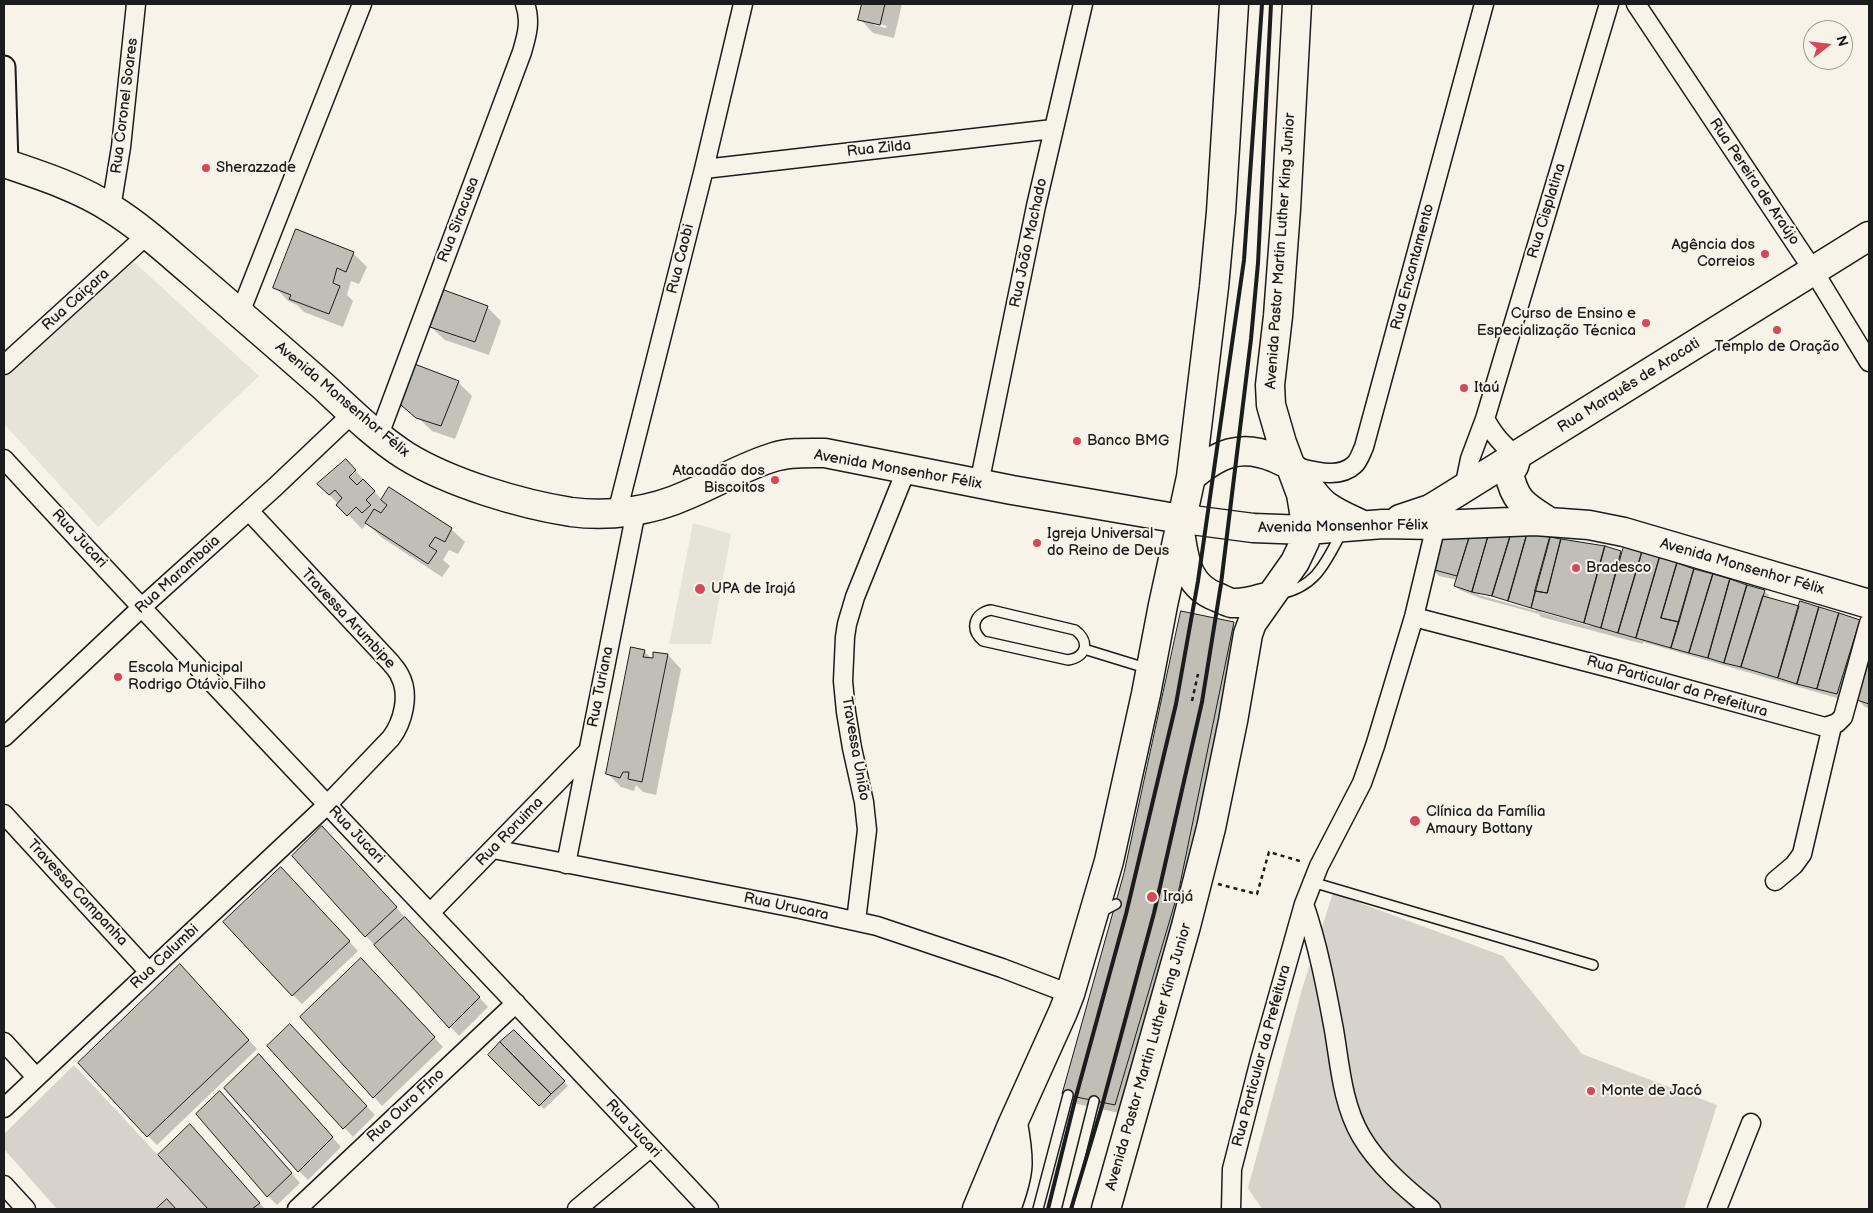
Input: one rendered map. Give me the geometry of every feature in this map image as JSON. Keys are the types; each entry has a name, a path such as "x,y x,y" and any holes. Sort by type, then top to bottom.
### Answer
{"main road":[{"path":"977,1209 1070,994 1109,861 1151,670 1191,477 1217,259 1234,4"},
{"name":"Avenida Pastor Martin Luther King Junior","path":"1106,1209 1197,885 1234,721 1246,642 1252,623 1301,552 1307,530 1301,494 1282,443 1271,405 1270,384 1278,316 1286,209 1297,4"},
{"name":"Avenida Monsenhor Félix","path":"6,163 67,186 111,208 148,234 378,435 404,455 433,471 462,483 571,512 627,512 662,505 775,456 825,453 907,468 1181,525 1307,530 1364,525 1436,525 1500,521 1548,521 1589,525 1624,532 1869,604"},
{"name":"Rua Marquês de Aracati","path":"1364,525 1430,509 1464,488 1513,465 1813,270 1869,236"},
{"path":"1191,477 1227,453 1248,451 1266,454 1292,466 1325,505 1335,512 1364,525"},
{"path":"1513,465 1514,492 1522,504 1548,521"},
{"path":"1436,525 1513,465"},
{"path":"1181,525 1184,560 1194,582 1203,590 1231,603 1270,596"},
{"path":"1009,1206 1018,1167 1018,1150 1013,1123"}],"street":[{"name":"Rua Coronel Soares","path":"111,208 121,147 136,4"},
{"path":"240,313 362,4"},
{"name":"Rua Siracusa","path":"378,435 522,52 528,29 528,12 525,4"},
{"name":"Rua Caobi","path":"627,512 743,4"},
{"name":"Rua Encantamento","path":"1292,466 1320,472 1335,473 1347,470 1356,464 1364,447 1484,4"},
{"name":"Rua Cisplatina","path":"1464,488 1470,459 1485,419 1608,4"},
{"name":"Rua Pereira de Araújo","path":"1636,4 1813,270 1869,362"},
{"name":"Rua João Machado","path":"979,484 1078,6"},
{"path":"4,67 6,163"},
{"name":"Rua Zilda","path":"704,169 1054,129"},
{"name":"Rua Caiçara","path":"4,365 148,234"},
{"name":"Rua Marambaia","path":"7,728 249,511 353,413"},
{"path":"1485,419 1496,439 1504,447 1513,465"},
{"name":"Rua Jucari","path":"4,459 207,679 431,912 709,1209"},
{"name":"Travessa União","path":"856,921 867,830 864,802 846,712 843,681 846,624 907,468"},
{"name":"Travessa Arumbipe","path":"249,511 401,676 404,689 403,715 399,727 327,805"},
{"name":"Rua Turiana","path":"566,864 589,751 627,512"},
{"name":"Rua Particular da Prefeitura","path":"1231,1209 1232,1169 1260,1060 1304,904 1316,874 1362,783 1392,694 1414,616 1436,525"},
{"name":"Rua Particular da Prefeitura","path":"1414,616 1614,669 1820,727 1832,726"},
{"path":"1775,881 1794,865 1802,854 1832,726 1843,716 1869,623"},
{"name":"Rua Roruima","path":"431,912 589,751"},
{"name":"Rua Calumbi","path":"4,1108 327,805"},
{"name":"Travessa Campanha","path":"4,814 150,972"},
{"name":"Rua Urucara","path":"494,849 856,921 911,937 1070,994"},
{"path":"1304,904 1321,964 1345,1095 1354,1122 1369,1148 1385,1168 1431,1209"},
{"name":"Rua Ouro FIno","path":"297,1209 516,1003"},
{"path":"4,1042 36,1077"},
{"path":"1717,1209 1751,1123"},
{"path":"577,1209 650,1148"},
{"path":"4,1185 26,1209"}],"lane":[{"path":"1270,596 1300,588 1315,577 1364,525"},
{"path":"992,610 1075,630 1081,634 1084,640 1084,649 1081,655 1075,659 1068,660 983,641 975,630 975,622 984,611 992,610"},
{"path":"1084,649 1151,670"},
{"path":"1316,874 1593,965"},
{"path":"1093,920 1107,907 1116,904"},
{"path":"1038,1209 1068,1096"},
{"path":"1067,1209 1094,1101"}],"path":[{"path":"1192,701 1198,674"},
{"path":"1197,885 1209,882 1257,894 1269,852 1316,874"}],"shaded area":[{"path":"134,262 259,376 98,527 4,424 4,378"},
{"name":"UPA de Irajá","path":"693,523 731,534 711,644 669,644"},
{"path":"1333,893 1503,956 1582,1054 1717,1105 1684,1209 1262,1209 1248,1188 1302,989"},
{"path":"74,1065 208,1209 176,1209 167,1200 156,1209 57,1209 4,1149 4,1134"}],"building":[{"path":"862,4 885,4 880,25 858,20"},
{"path":"296,229 354,252 346,272 337,268 333,283 340,286 329,314 289,299 291,295 273,288"},
{"path":"444,290 488,306 475,342 430,327"},
{"path":"412,363 459,381 441,426 416,418 401,405 400,399"},
{"path":"346,459 356,470 349,477 357,485 363,479 375,491 366,500 371,505 362,513 356,507 347,516 336,505 342,498 335,490 329,495 317,484"},
{"path":"389,487 452,528 445,542 435,537 429,546 437,551 428,564 365,523 374,509 381,513 387,505 381,500"},
{"path":"1491,527 1513,527 1492,596 1472,592"},
{"path":"1513,527 1529,527 1508,601 1492,596"},
{"path":"1529,527 1553,527 1531,608 1508,601"},
{"path":"1470,534 1457,576 1431,569 1440,537"},
{"path":"1488,536 1472,592 1454,586 1469,538"},
{"path":"1550,537 1561,539 1547,593 1535,591"},
{"name":"Bradesco","path":"1561,539 1605,546 1584,623 1531,608 1535,591 1547,593"},
{"path":"1605,546 1621,551 1601,628 1584,623"},
{"path":"1624,546 1642,552 1618,633 1601,628"},
{"path":"1642,552 1660,556 1636,638 1618,633"},
{"path":"1660,556 1677,563 1661,618 1679,622 1671,648 1636,638"},
{"path":"1677,563 1694,569 1679,622 1661,618"},
{"path":"1694,569 1713,574 1689,653 1671,648"},
{"path":"1713,574 1730,579 1708,658 1689,653"},
{"path":"1730,579 1747,585 1724,663 1708,658"},
{"path":"1747,585 1765,590 1741,667 1724,663"},
{"path":"1763,596 1799,606 1778,678 1741,667"},
{"path":"1800,601 1819,607 1797,684 1778,678"},
{"path":"1819,607 1839,613 1817,689 1797,684"},
{"path":"1181,611 1234,622 1179,889 1115,1105 1062,1094 1124,873"},
{"path":"1839,613 1860,620 1837,694 1817,689"},
{"path":"631,647 645,650 643,657 653,658 653,652 668,654 642,782 628,779 629,772 623,772 620,778 606,774"},
{"path":"1869,660 1869,704 1857,700"},
{"path":"322,826 397,907 365,937 292,856"},
{"path":"281,867 350,941 292,996 223,922"},
{"path":"405,917 480,997 449,1028 374,945"},
{"path":"361,958 435,1037 373,1098 300,1017"},
{"path":"180,964 249,1040 147,1137 78,1063"},
{"path":"290,1024 367,1106 343,1129 267,1046"},
{"path":"514,1030 565,1081 551,1094 500,1042"},
{"path":"500,1042 551,1094 539,1106 488,1055"},
{"path":"259,1054 333,1137 298,1172 224,1088"},
{"path":"220,1091 292,1173 267,1197 196,1114"},
{"path":"190,1124 260,1203 252,1209 208,1209 158,1155"},
{"path":"167,1199 176,1209 156,1209"}],"railway":[{"path":"1048,1209 1075,1100 1126,914 1176,704 1198,581 1244,260 1262,4"},
{"path":"1071,1209 1102,1106 1154,913 1202,702 1221,584 1251,339 1258,263 1271,4"}],"place":[{"name":"Sherazzade","path":"206,168"},
{"name":"Agência dos Correios","path":"1765,254"},
{"name":"Curso de Ensino e Especialização Técnica","path":"1646,323"},
{"name":"Templo de Oração","path":"1777,330"},
{"name":"Itaú","path":"1464,388"},
{"name":"Banco BMG","path":"1077,441"},
{"name":"Atacadão dos Biscoitos","path":"775,480"},
{"name":"Igreja Universal do Reino de Deus","path":"1037,543"},
{"name":"Bradesco","path":"1576,568"},
{"name":"UPA de Irajá","path":"700,589"},
{"name":"Escola Municipal Rodrigo Otávio Filho","path":"118,677"},
{"name":"Clínica da Família Amaury Bottany","path":"1415,821"},
{"name":"Irajá","path":"1152,897"},
{"name":"Monte de Jacó","path":"1591,1091"}]}
